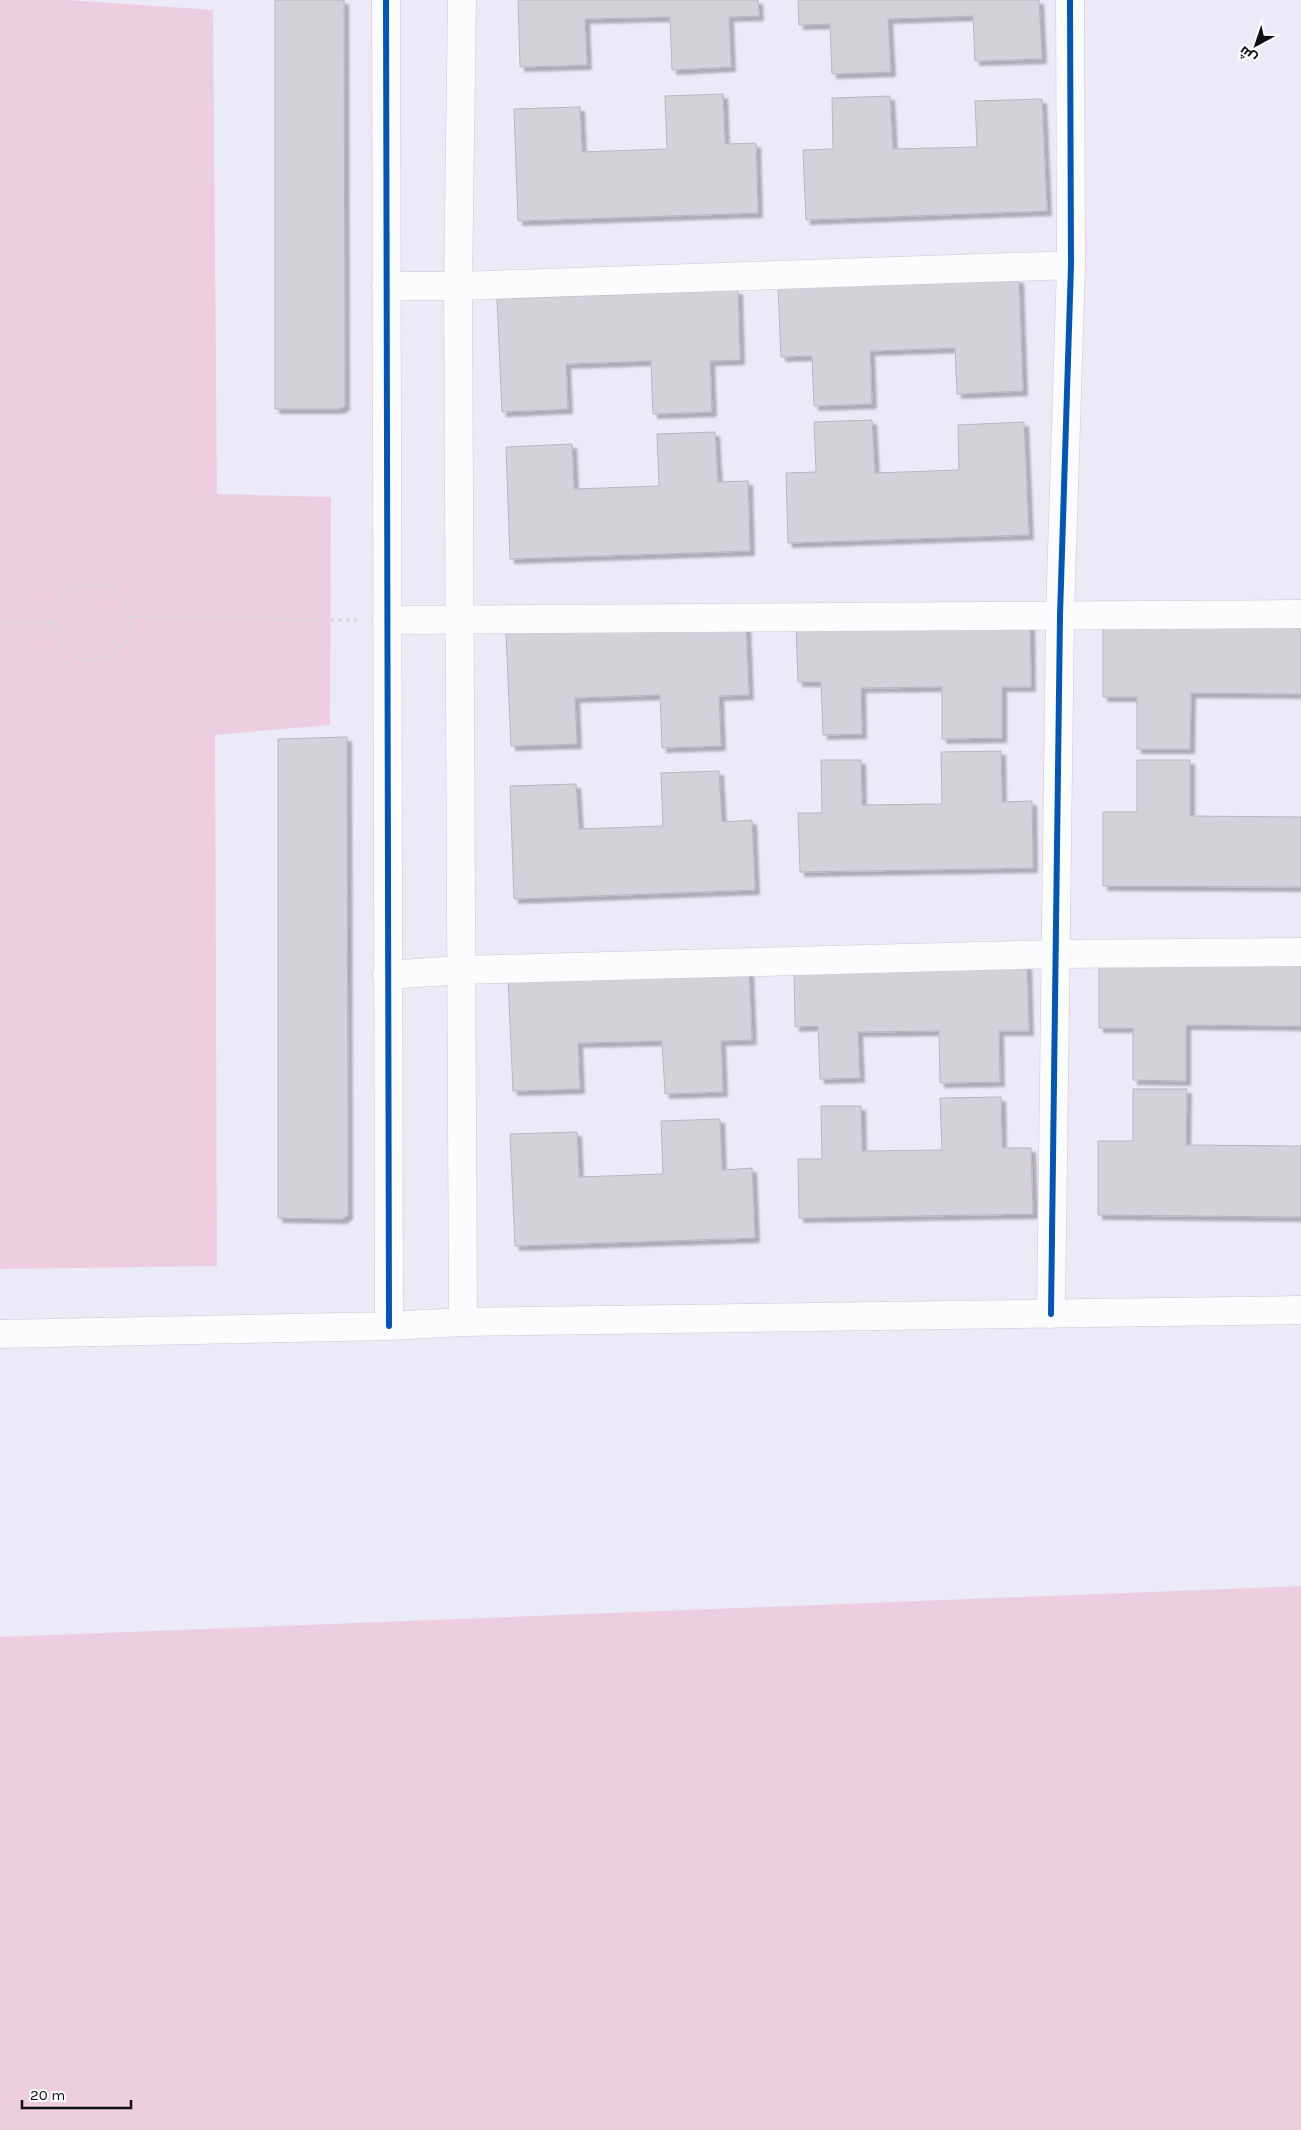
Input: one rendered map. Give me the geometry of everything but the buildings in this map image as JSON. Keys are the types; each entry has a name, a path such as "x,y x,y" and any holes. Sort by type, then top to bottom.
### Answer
{"street":[{"path":"386,0 388,1326"},
{"path":"462,0 458,286 463,1322"},
{"path":"1051,1314 1060,615 1071,265 1070,0"},
{"path":"386,286 458,286 1071,265"},
{"path":"387,620 1301,614"},
{"path":"387,975 460,970 1055,954 1301,952"},
{"path":"0,1334 388,1326 463,1322 1301,1310"}],"path":[{"path":"95,584 108,587 118,594 126,605 130,617 129,630 124,642 116,652 106,658 94,660 82,659 70,654 62,646 56,635 53,623 55,611 61,599 70,590 82,585 95,584"},
{"path":"130,617 387,620"},
{"path":"0,622 53,623"}],"shaded area":[{"path":"0,0 68,0 213,10 217,494 331,497 330,725 215,735 217,1266 0,1269"},
{"path":"1301,1586 1301,2130 0,2130 0,1637"}],"cycle path":[{"path":"386,0 389,1326"},
{"path":"1051,1314 1060,615 1071,265 1070,0"}]}
